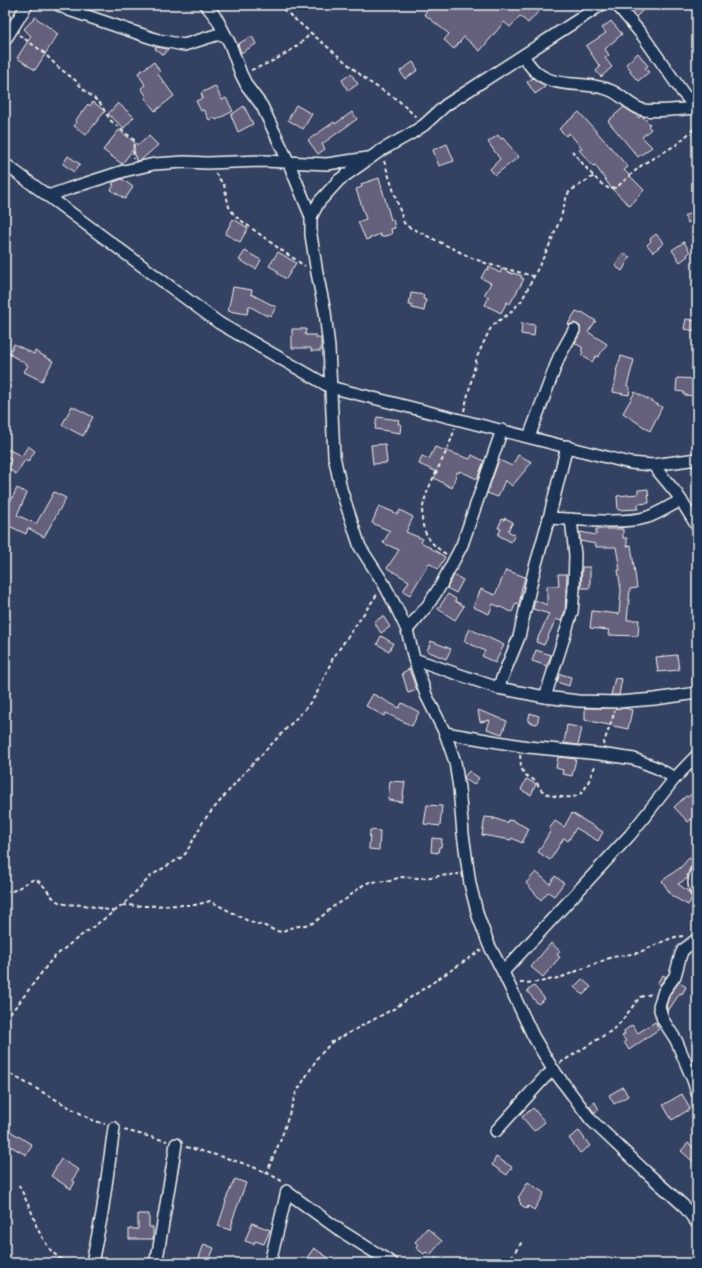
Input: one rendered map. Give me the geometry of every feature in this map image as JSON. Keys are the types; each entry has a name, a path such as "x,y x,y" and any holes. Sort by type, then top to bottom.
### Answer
{"street":[{"path":"5,40 27,5"},
{"path":"59,5 74,12 158,40 172,43 184,44 216,35 224,35"},
{"path":"206,5 217,19 230,44 247,86 262,106 288,161 311,217 311,234 325,312 334,456 341,489 360,547 384,584 406,630 426,695 445,733 455,762 468,873 478,916 489,945 532,1036 553,1069 591,1120 683,1205 697,1223"},
{"path":"311,217 326,193 339,180 370,157 412,134 446,105 601,5"},
{"path":"617,5 647,42 696,109"},
{"path":"523,56 536,72 543,77 558,82 597,86 613,91 640,109 696,109"},
{"path":"48,196 68,188 137,167 154,164 264,160 327,164 370,157"},
{"path":"5,164 219,323 330,387 630,463 653,465 697,459"},
{"path":"529,437 559,357 574,330"},
{"path":"406,630 428,605 455,560 462,545 502,430"},
{"path":"498,688 519,637 534,571 567,446"},
{"path":"653,465 681,500 697,526"},
{"path":"549,518 613,521 633,520 648,517 681,500"},
{"path":"544,697 572,612 575,555 571,519"},
{"path":"414,659 498,688 544,697 578,701 618,702 655,700 697,693"},
{"path":"445,733 519,746 634,759 657,768 675,778"},
{"path":"503,972 630,835 675,778 697,756"},
{"path":"697,870 694,883 697,893"},
{"path":"696,1089 676,1040 663,1020 659,1010 664,991 674,976 683,950 697,939"},
{"path":"496,1131 553,1069"},
{"path":"92,1263 102,1214 114,1128"},
{"path":"154,1263 158,1253 176,1144"},
{"path":"270,1263 287,1192 341,1231 392,1263"}],"path":[{"path":"278,5 369,82 398,100 424,125"},
{"path":"12,30 42,51 58,67 75,80 84,90 100,103 110,120 134,140 132,158 137,167"},
{"path":"241,74 272,62 301,43 311,33"},
{"path":"572,151 594,176 607,187 613,189 643,164 676,145 697,126"},
{"path":"380,151 406,226 472,258 491,265 533,276"},
{"path":"207,163 221,180 229,207 235,216 288,255 317,273"},
{"path":"455,560 443,552 428,537 423,527 421,518 422,504 460,420 484,339 494,324 510,313 518,305 550,244 570,190 594,176"},
{"path":"5,1019 52,959 71,943 115,912 152,875 182,857 191,845 204,820 243,774 305,709 316,695 333,658 384,584"},
{"path":"519,746 523,773 535,781 543,792 551,796 559,797 572,797 580,795 600,754 618,702"},
{"path":"123,905 195,905 210,901 240,918 265,926 276,932 282,932 289,928 315,922 334,906 346,899 363,885 370,882 390,881 400,877 433,878 468,873"},
{"path":"5,890 8,892 13,892 25,883 35,880 42,883 51,896 57,901 115,912"},
{"path":"508,984 540,982 562,977 612,958 638,953 675,937 684,936 697,939"},
{"path":"266,1174 281,1139 296,1093 318,1057 327,1047 332,1042 395,1008 489,945"},
{"path":"553,1069 611,1031 620,1023 640,997 664,991"},
{"path":"5,1071 92,1120 114,1128 219,1156 266,1174 287,1185 287,1192"},
{"path":"19,1185 45,1242 52,1252 66,1263"},
{"path":"507,1263 522,1242"},
{"path":"435,1258 439,1263"}],"building":[{"path":"432,5 537,5 541,9 528,23 520,16 510,27 504,22 480,51 464,37 454,49 444,40 449,34 424,14"},
{"path":"626,5 638,5 643,10 636,17"},
{"path":"35,17 58,34 35,70 17,58 31,36 24,29"},
{"path":"611,21 622,34 605,49 609,55 605,58 612,67 601,77 596,71 600,67 586,46 606,33 602,28"},
{"path":"252,36 256,44 241,53 238,44"},
{"path":"156,47 168,49 164,55 155,49"},
{"path":"638,53 648,66 645,68 649,72 638,81 630,72 631,70 626,64"},
{"path":"154,62 160,72 158,74 174,96 155,111 145,98 147,97 141,88 145,85 138,73"},
{"path":"413,62 418,70 405,79 400,71"},
{"path":"351,74 358,84 348,91 342,80"},
{"path":"533,78 545,87 535,94 527,82"},
{"path":"215,86 222,100 226,98 233,111 216,120 214,117 209,120 204,110 201,111 196,101 203,98 201,93"},
{"path":"93,102 105,111 86,135 74,126 77,122 75,121 88,104 90,106"},
{"path":"118,103 134,117 124,128 108,114"},
{"path":"296,105 312,114 303,129 288,120"},
{"path":"244,106 253,124 238,132 231,115"},
{"path":"624,107 639,118 641,116 643,117 650,124 648,126 651,129 642,137 652,147 638,157 608,121"},
{"path":"352,112 357,119 322,144 325,149 318,154 308,140 334,122 335,124"},
{"path":"579,112 628,167 624,170 644,190 630,206 612,189 595,165 593,166 579,150 582,148 569,133 566,136 559,129"},
{"path":"119,130 138,145 149,136 158,145 141,160 136,161 134,148 122,164 103,150"},
{"path":"498,135 501,139 503,138 519,157 495,175 490,169 500,159 488,142"},
{"path":"447,144 454,161 439,166 433,150"},
{"path":"68,156 80,164 74,172 63,164"},
{"path":"379,178 391,220 393,219 395,228 391,229 392,234 381,237 380,234 366,240 358,222 366,219 356,189 362,187 361,184"},
{"path":"122,179 133,187 125,199 111,190 114,182"},
{"path":"693,212 697,218 688,223 684,216"},
{"path":"233,219 248,228 240,242 225,234"},
{"path":"656,234 664,243 653,252 647,245 651,241 650,239"},
{"path":"684,242 690,252 687,255 688,256 680,262 672,250"},
{"path":"245,251 261,260 256,269 239,260"},
{"path":"278,252 296,263 286,279 277,273 278,271 269,266"},
{"path":"623,253 630,257 622,271 615,266"},
{"path":"489,267 500,273 502,269 522,276 521,278 524,279 510,304 507,302 501,313 485,305 489,297 484,295 491,283 481,278 486,269 488,270"},
{"path":"233,287 252,290 251,294 276,307 271,316 268,314 267,316 249,306 247,314 228,311"},
{"path":"411,293 424,295 423,299 426,300 424,311 412,308 412,305 409,305"},
{"path":"576,311 582,312 596,321 588,332 607,344 598,357 596,356 592,362 581,355 583,352 581,350 583,348 575,343 580,333 580,326 574,323 568,324"},
{"path":"686,319 697,321 697,331 684,329"},
{"path":"522,323 535,325 534,336 521,334"},
{"path":"292,329 306,329 305,335 316,335 316,338 321,338 321,351 311,351 311,348 292,348"},
{"path":"14,344 34,354 35,351 53,361 42,381 24,372 28,365 9,354"},
{"path":"621,356 634,360 627,386 630,387 629,395 613,392 616,371"},
{"path":"677,378 697,379 696,396 684,395 684,392 676,391"},
{"path":"635,392 662,407 650,431 623,413"},
{"path":"72,406 93,417 83,436 62,425"},
{"path":"377,417 399,420 398,424 401,424 400,433 375,429"},
{"path":"385,444 387,463 373,464 371,445"},
{"path":"28,446 35,451 28,462 25,460 16,474 6,467 11,460 5,456 5,448 22,456"},
{"path":"435,447 470,459 472,455 484,461 477,479 460,471 459,473 457,472 452,488 434,478 437,472 419,464 422,456 429,459"},
{"path":"518,455 532,462 512,486 505,480 498,497 487,493 499,460 512,466"},
{"path":"17,488 27,493 17,515 36,524 54,492 66,498 44,537 28,528 26,534 5,524 5,513"},
{"path":"648,489 649,503 638,504 638,509 618,510 617,496 638,494 638,490"},
{"path":"379,506 398,514 400,510 413,517 406,532 423,539 421,542 445,557 438,569 429,563 410,595 403,591 409,581 387,568 399,550 383,543 390,531 372,523"},
{"path":"505,518 513,522 508,531 515,535 511,542 498,535 501,529 498,528 502,519 504,520"},
{"path":"596,529 623,529 623,538 627,538 627,546 631,545 637,588 630,589 627,620 639,620 638,636 608,635 609,630 590,628 592,611 619,614 621,590 618,570 620,570 616,547 596,547 596,544 580,541 580,532 596,535"},
{"path":"582,567 590,567 590,588 581,588"},
{"path":"506,570 525,577 519,604 516,603 512,612 493,604 489,614 473,607 481,589 495,595"},
{"path":"558,574 567,574 565,611 561,621 556,619 544,645 536,642 549,614 533,609 535,600 547,605 547,586 559,586"},
{"path":"454,575 463,580 456,593 447,588"},
{"path":"448,594 456,599 455,601 464,606 455,620 438,609"},
{"path":"383,616 390,627 381,633 374,622"},
{"path":"470,629 504,645 495,663 482,656 485,651 464,641"},
{"path":"381,636 393,643 389,651 377,644"},
{"path":"431,641 451,649 446,659 427,651"},
{"path":"536,650 551,655 547,666 532,661"},
{"path":"677,655 679,670 658,672 656,657"},
{"path":"409,669 417,690 408,693 402,673"},
{"path":"560,674 571,677 569,686 557,682"},
{"path":"615,678 622,679 619,695 611,695"},
{"path":"373,694 399,708 402,703 419,712 412,726 386,713 384,716 366,706"},
{"path":"585,708 625,708 632,710 628,729 585,720"},
{"path":"478,710 507,721 502,734 487,729 490,720 480,722"},
{"path":"530,713 539,716 537,724 528,722"},
{"path":"567,725 582,728 578,745 564,743"},
{"path":"558,757 576,759 572,776 562,774 563,770 556,768"},
{"path":"469,771 479,778 474,785 464,777"},
{"path":"526,779 536,784 531,795 521,790"},
{"path":"390,781 405,782 402,802 388,800"},
{"path":"697,789 697,814 688,822 674,807 686,796 688,797"},
{"path":"427,805 442,806 440,826 424,824"},
{"path":"572,813 603,832 598,841 576,828 568,841 564,838 550,860 538,852 551,830 549,829 555,821 564,827"},
{"path":"485,817 494,818 507,823 508,820 514,821 529,829 522,843 512,838 511,840 482,835"},
{"path":"370,830 380,831 379,850 369,849"},
{"path":"432,838 442,839 441,847 439,847 438,853 431,852"},
{"path":"689,858 696,863 690,868 687,876 688,878 678,884 688,891 692,898 688,905 672,896 662,881 681,867"},
{"path":"536,872 550,884 555,876 564,883 554,896 548,892 541,900 526,883"},
{"path":"551,943 560,951 557,955 560,957 543,977 531,967"},
{"path":"663,975 666,977 660,985 657,983"},
{"path":"582,979 591,987 583,995 574,987"},
{"path":"679,982 686,987 668,1011 666,1006 670,994"},
{"path":"534,986 545,999 538,1004 527,991"},
{"path":"655,1022 659,1029 629,1050 624,1042 626,1041 622,1036 625,1034 624,1031 632,1025 638,1033"},
{"path":"623,1087 628,1096 614,1104 609,1095"},
{"path":"682,1094 690,1109 672,1120 663,1105"},
{"path":"595,1102 599,1110 594,1112 589,1106"},
{"path":"533,1108 545,1122 534,1131 522,1117"},
{"path":"5,1128 31,1144 32,1146 26,1155 5,1143"},
{"path":"579,1131 590,1146 580,1153 569,1138"},
{"path":"688,1143 697,1150 697,1165 681,1151"},
{"path":"496,1157 512,1167 507,1175 492,1165"},
{"path":"61,1159 79,1170 72,1180 75,1182 71,1189 51,1176"},
{"path":"235,1179 246,1183 230,1230 218,1226 226,1202 225,1201"},
{"path":"528,1182 544,1193 534,1210 528,1206 527,1209 520,1204 520,1199 518,1198"},
{"path":"138,1214 149,1214 149,1227 153,1227 153,1239 129,1239 129,1229 138,1229"},
{"path":"252,1223 270,1230 264,1244 255,1241 254,1244 245,1241"},
{"path":"427,1228 442,1241 430,1255 426,1252 424,1254 416,1248 418,1245 415,1242"},
{"path":"204,1244 214,1248 208,1263 197,1263"},
{"path":"314,1248 336,1263 311,1263 306,1259"}]}
